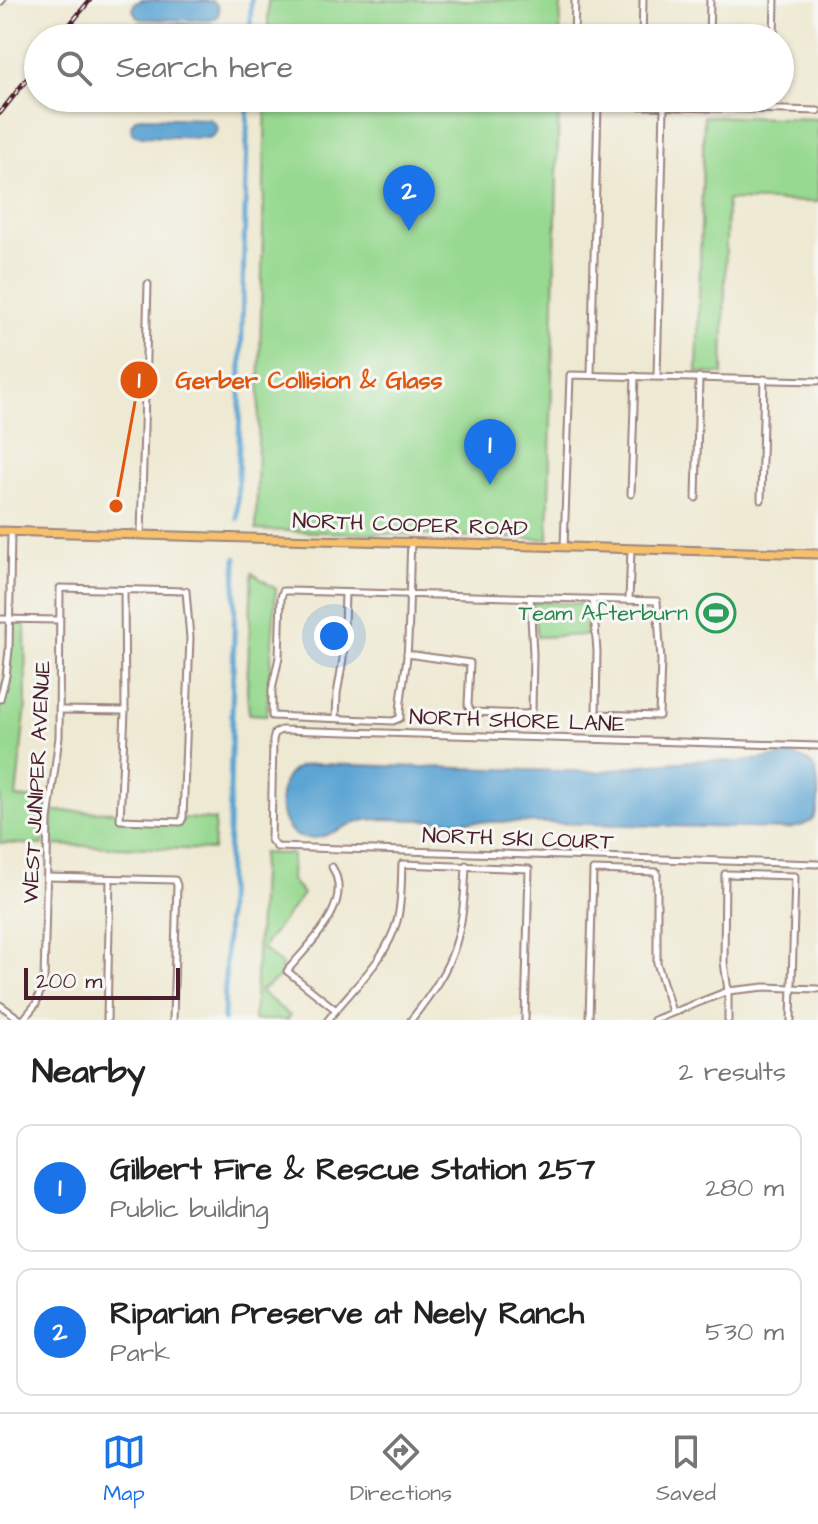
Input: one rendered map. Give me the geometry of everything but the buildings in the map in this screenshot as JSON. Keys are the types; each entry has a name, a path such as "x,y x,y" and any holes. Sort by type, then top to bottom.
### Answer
{"main road":[{"name":"NORTH COOPER ROAD","path":"0,531 818,554"}],"street":[{"path":"574,24 575,0"},
{"path":"642,24 643,0"},
{"path":"709,24 710,0"},
{"path":"774,24 775,0"},
{"path":"794,110 818,111"},
{"path":"591,374 598,112"},
{"path":"657,376 664,112"},
{"path":"141,535 148,284"},
{"path":"564,547 570,375 818,381"},
{"path":"631,494 635,376"},
{"path":"696,498 699,377"},
{"path":"761,500 764,379"},
{"path":"0,699 6,676 11,532"},
{"path":"411,542 409,595 407,654 400,695 400,718 393,721 272,716 283,591 409,595 593,600 657,601 661,661 659,716 596,714 597,651 593,600"},
{"path":"629,600 631,549"},
{"name":"WEST JUNIPER AVENUE","path":"22,1020 36,1004 43,989 49,813 60,710 60,588 124,590"},
{"path":"124,590 186,591 190,638 181,822 120,820 125,711 124,590"},
{"path":"336,718 343,659 345,593"},
{"path":"407,654 470,663 468,705 471,712 532,712 530,598"},
{"path":"0,619 59,620"},
{"path":"60,710 125,711"},
{"name":"NORTH SHORE LANE","path":"272,791 274,737 277,731 286,729 818,746"},
{"name":"NORTH SKI COURT","path":"272,791 271,840 277,847 818,864"},
{"path":"328,1020 391,939 398,919 402,864 529,869 525,1020"},
{"path":"411,1020 447,969 458,940 464,913 466,865"},
{"path":"332,867 337,875 338,887 330,918 287,971 336,1010"},
{"path":"589,1020 593,870 657,872 657,963 672,1012"},
{"path":"728,1020 724,962 725,874 795,876 791,1020"},
{"path":"47,877 175,880 173,1020"},
{"path":"107,1020 110,879"},
{"path":"654,1020 728,991 765,987 818,989"},
{"path":"0,1005 22,1020"}],"green space":[{"path":"268,0 561,0 560,24 268,24"},
{"path":"266,112 559,112 548,539 256,530"},
{"path":"704,116 818,119 818,202 727,200 723,374 697,373"},
{"path":"252,573 276,589 267,715 249,714 247,689"},
{"path":"533,602 590,604 590,635 537,637"},
{"path":"9,619 25,620 26,705 16,797 46,800 43,845 0,843 0,699 6,676"},
{"path":"53,811 121,812 120,820 215,820 213,850 51,845"},
{"path":"262,853 292,854 291,880 303,894 262,948 282,965 282,976 260,991 290,1016 288,1020 254,1020"}],"water":[{"path":"141,0 212,1 219,12 217,17 210,20 142,19 133,10 134,4"},
{"path":"141,117 209,119 215,123 217,130 208,138 137,136 132,133 131,125"},
{"path":"789,755 805,760 814,767 818,798 817,811 812,820 788,829 379,819 357,822 321,837 307,838 300,837 287,825 281,807 282,787 286,778 296,768 314,764 599,772 641,765 704,760 738,762"}],"waterway":[{"path":"250,24 251,0"},
{"path":"237,519 248,112"},
{"path":"224,1020 236,558"}],"railway":[{"path":"70,24 90,0"},
{"path":"0,113 24,83"}],"place":[{"name":"Riparian Preserve at Neely Ranch","path":"409,231"},
{"name":"Gilbert Fire & Rescue Station 257","path":"490,485"},
{"name":"Gerber Collision & Glass","path":"116,506"},
{"name":"Team Afterburn","path":"716,613"}]}
